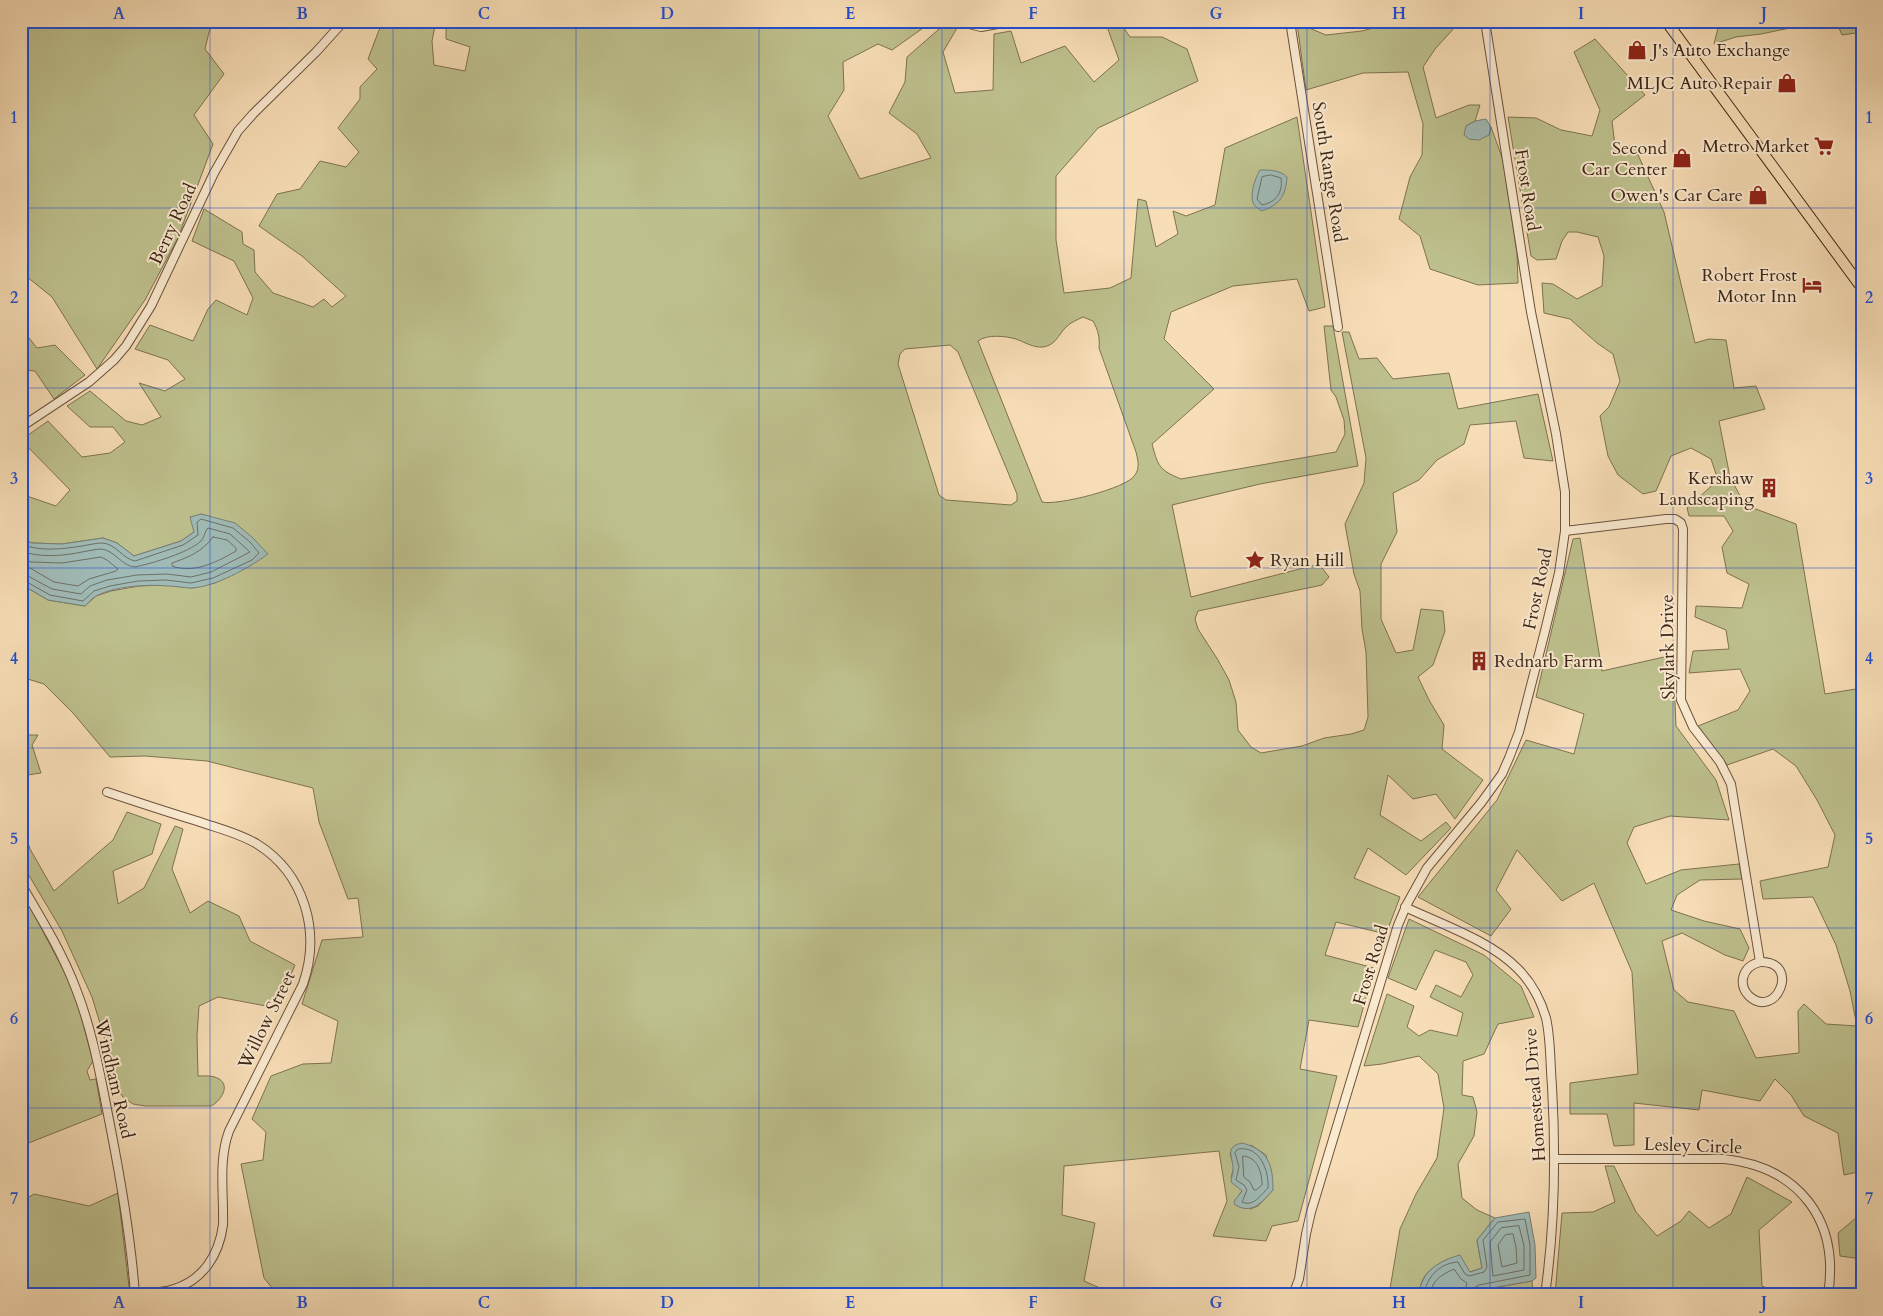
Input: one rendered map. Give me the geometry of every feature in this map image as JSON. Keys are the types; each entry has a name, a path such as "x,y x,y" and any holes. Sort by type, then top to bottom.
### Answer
{"main road":[{"path":"1666,21 1862,288"}],"street":[{"name":"Berry Road","path":"21,427 89,382 114,360 126,346 151,306 210,181 238,131 344,21"},
{"path":"957,21 980,27 1014,21"},
{"name":"South Range Road","path":"1290,21 1338,327"},
{"name":"Frost Road","path":"1293,1295 1298,1284 1306,1234 1312,1212 1393,941 1406,908 1427,868 1482,803 1502,774 1519,732 1559,573 1565,531 1565,492 1556,434 1531,312 1485,21"},
{"name":"Skylark Drive","path":"1565,531 1666,518 1681,522 1683,529 1681,700 1693,727 1720,762 1731,784 1760,962"},
{"name":"Willow Street","path":"106,792 235,834 257,844 285,869 298,889 307,912 311,936 309,960 303,984 225,1142 222,1165 223,1225 222,1235 214,1256 203,1272 181,1286 163,1291 135,1294"},
{"name":"Windham Road","path":"21,884 63,958 76,988 87,1023 103,1088 115,1151 135,1294"},
{"name":"Homestead Drive","path":"1406,908 1495,951 1519,970 1535,993 1547,1024 1555,1159 1551,1243 1545,1295"},
{"path":"1760,962 1772,964 1779,970 1782,978 1780,991 1767,1001 1754,999 1744,987 1743,979 1746,971 1752,965 1760,962"},
{"name":"Lesley Circle","path":"1555,1159 1724,1159 1752,1164 1770,1170 1787,1180 1797,1191 1818,1217 1826,1234 1831,1270 1828,1295"}],"green space":[{"path":"21,21 215,21 209,32 205,49 224,74 194,115 213,144 178,238 145,300 97,369 52,297 21,272"},
{"path":"388,21 436,21 432,41 434,65 465,71 470,47 446,39 446,21 933,21 892,50 878,44 843,62 844,90 828,116 860,179 931,158 917,134 889,113 905,82 907,57 946,23 957,28 943,52 955,93 993,90 994,34 1011,31 1021,63 1065,46 1094,82 1119,60 1105,21 1119,21 1130,37 1162,37 1187,49 1198,81 1098,128 1056,176 1056,240 1064,293 1110,288 1131,278 1138,199 1146,201 1156,247 1178,234 1173,211 1186,216 1215,205 1225,148 1297,117 1325,307 1309,311 1297,279 1233,286 1171,312 1164,339 1214,389 1152,444 1160,466 1168,473 1181,479 1336,452 1345,434 1344,420 1336,397 1331,390 1324,326 1333,326 1358,466 1260,484 1172,505 1191,597 1319,564 1329,577 1322,585 1198,611 1195,619 1198,629 1229,680 1236,702 1238,730 1251,747 1261,753 1302,746 1324,738 1364,730 1368,717 1366,652 1362,629 1360,591 1354,574 1345,524 1364,483 1366,458 1342,332 1349,332 1359,359 1377,358 1393,379 1449,373 1458,409 1538,394 1553,461 1524,458 1516,421 1470,425 1464,444 1437,460 1419,480 1393,493 1397,532 1381,564 1381,619 1396,653 1413,650 1421,609 1443,611 1445,631 1433,665 1418,677 1444,725 1442,749 1483,780 1455,819 1436,794 1413,799 1388,775 1380,815 1421,841 1446,822 1451,828 1406,875 1368,848 1354,878 1400,897 1386,934 1336,922 1325,955 1374,968 1358,1027 1309,1020 1300,1069 1337,1076 1298,1221 1272,1226 1266,1241 1213,1236 1227,1201 1219,1151 1064,1166 1062,1215 1095,1223 1084,1281 1116,1295 278,1295 264,1278 241,1164 263,1160 266,1132 252,1119 271,1076 303,1064 331,1063 338,1021 302,1004 322,940 363,937 358,898 348,899 319,822 313,788 207,761 145,756 110,757 73,713 44,684 21,677 21,584 48,600 85,606 96,596 111,591 139,586 166,585 192,588 215,583 234,573 209,517 201,514 194,532 181,541 134,556 117,543 103,538 62,544 32,543 21,539 21,494 56,506 70,490 21,440 48,421 82,457 110,453 125,442 113,427 90,427 67,406 90,391 126,421 142,425 161,417 139,383 165,391 185,379 168,360 135,349 150,325 193,341 208,309 216,300 247,315 253,298 234,261 192,241 204,209 242,232 243,244 254,250 255,272 273,293 313,307 324,299 332,307 346,296 302,256 259,226 277,194 300,189 320,161 346,167 359,152 338,128 360,99 360,87 377,69 368,59 379,30","holes":["1083,317 1093,321 1097,331 1099,348 1136,452 1138,470 1130,480 1092,495 1050,503 1042,502 978,341 986,337 1002,336 1033,346 1043,347 1051,344 1068,325","950,345 958,352 1017,494 1017,501 1011,505 946,500 939,495 898,364 900,354 905,349","1251,1145 1266,1155 1273,1190 1258,1206 1250,1209 1238,1196 1242,1191 1231,1177 1234,1167 1230,1153"]},
{"path":"1399,21 1476,21 1456,26 1435,49 1423,67 1436,118 1469,105 1480,105 1475,121 1466,126 1489,135 1491,127 1503,160 1517,253 1518,283 1478,285 1430,269 1420,236 1399,219 1410,177 1422,155 1423,124 1408,72 1363,73 1306,90 1297,23 1326,35 1362,31"},
{"path":"1717,21 1824,21 1761,34 1736,37 1714,44 1719,24"},
{"path":"1836,21 1862,21 1862,32 1842,35"},
{"path":"1595,39 1645,95 1612,121 1615,146 1634,146 1664,212 1695,343 1709,339 1726,340 1734,388 1756,386 1765,409 1719,421 1730,477 1745,505 1796,524 1825,694 1862,688 1862,1171 1844,1175 1838,1133 1804,1116 1791,1095 1775,1079 1760,1101 1702,1090 1699,1110 1634,1103 1634,1145 1614,1146 1607,1114 1570,1114 1570,1083 1638,1074 1632,972 1594,883 1562,901 1517,850 1496,890 1511,909 1491,936 1418,897 1497,800 1526,740 1574,754 1584,714 1536,697 1573,539 1580,538 1602,671 1673,655 1676,726 1716,780 1729,820 1670,816 1634,827 1627,843 1646,884 1681,870 1739,864 1742,879 1700,880 1677,895 1671,910 1704,921 1740,929 1749,948 1743,961 1725,955 1682,933 1662,941 1674,990 1688,1002 1734,1011 1756,1058 1799,1053 1798,1011 1804,1004 1826,1024 1857,1026 1850,991 1836,945 1813,897 1763,899 1760,881 1828,867 1835,835 1817,800 1796,766 1773,749 1727,765 1698,726 1738,710 1750,691 1740,669 1689,673 1693,651 1729,649 1726,630 1695,617 1696,606 1742,608 1749,584 1727,573 1722,547 1733,531 1724,516 1689,516 1687,508 1718,480 1711,459 1691,448 1671,456 1656,491 1643,494 1618,475 1608,456 1600,416 1609,407 1620,381 1613,354 1597,343 1570,319 1544,313 1542,283 1553,284 1577,299 1602,286 1604,256 1598,237 1568,232 1562,241 1556,259 1537,260 1531,256 1508,117 1536,118 1561,130 1592,136 1600,110 1574,52"},
{"path":"21,328 37,348 55,345 85,375 54,399 35,371 21,370"},
{"path":"21,735 38,735 32,745 41,773 21,776"},
{"path":"127,812 161,824 152,854 113,871 118,904 144,888 175,826 183,829 172,869 190,913 208,901 239,916 250,941 295,965 277,1008 218,997 199,1006 197,1036 198,1076 217,1078 224,1086 221,1098 211,1106 145,1106 133,1104 123,1097 116,1088 113,1066 92,997 62,931 21,862 21,822 30,849 54,891 113,840"},
{"path":"21,890 74,990 93,1061 87,1071 90,1080 96,1079 102,1114 21,1146"},
{"path":"1409,919 1484,955 1521,986 1534,1017 1498,1024 1484,1054 1463,1061 1462,1095 1473,1097 1477,1112 1474,1136 1458,1164 1462,1198 1477,1210 1495,1218 1477,1240 1482,1268 1470,1272 1448,1259 1428,1272 1422,1282 1419,1295 1389,1295 1400,1229 1416,1194 1437,1158 1444,1108 1438,1074 1419,1056 1364,1066 1387,994 1414,1006 1407,1027 1419,1036 1430,1030 1457,1036 1463,1013 1430,997 1436,985 1461,997 1473,975 1466,962 1435,950 1416,990 1388,978"},
{"path":"1605,1166 1614,1166 1636,1212 1657,1236 1681,1221 1689,1211 1709,1228 1731,1214 1747,1177 1792,1202 1759,1230 1762,1286 1785,1295 1555,1295 1562,1213 1593,1212 1615,1202"},
{"path":"118,1193 130,1295 21,1295 21,1202 34,1194 89,1206"},
{"path":"1862,1213 1862,1259 1840,1256 1838,1233"},
{"path":"1532,1281 1533,1295 1472,1295 1480,1290"}],"water":[{"path":"1486,119 1491,127 1489,135 1479,140 1469,139 1464,135 1466,126 1475,121"},
{"path":"1260,170 1271,170 1287,177 1283,195 1277,203 1262,211 1255,206 1252,198 1254,183"},
{"path":"201,514 235,523 268,554 242,571 200,587 131,586 96,596 85,606 48,600 21,584 21,539 32,543 62,544 103,538 117,543 134,556 181,541 194,532 190,517"},
{"path":"1242,1143 1251,1146 1263,1154 1270,1166 1273,1181 1273,1190 1265,1199 1256,1206 1246,1209 1234,1204 1242,1191 1231,1182 1233,1166 1231,1150 1236,1145"},
{"path":"1529,1212 1535,1245 1536,1278 1532,1281 1480,1290 1472,1295 1419,1295 1420,1287 1427,1273 1445,1260 1460,1255 1470,1272 1482,1268 1477,1240 1495,1218"}],"place":[{"name":"J's Auto Exchange","path":"1637,50"},
{"name":"MLJC Auto Repair","path":"1787,83"},
{"name":"Metro Market","path":"1824,146"},
{"name":"Second Car Center","path":"1682,158"},
{"name":"Owen's Car Care","path":"1758,195"},
{"name":"Robert Frost Motor Inn","path":"1812,285"},
{"name":"Kershaw Landscaping","path":"1769,488"},
{"name":"Ryan Hill","path":"1255,560"},
{"name":"Rednarb Farm","path":"1479,661"}]}
